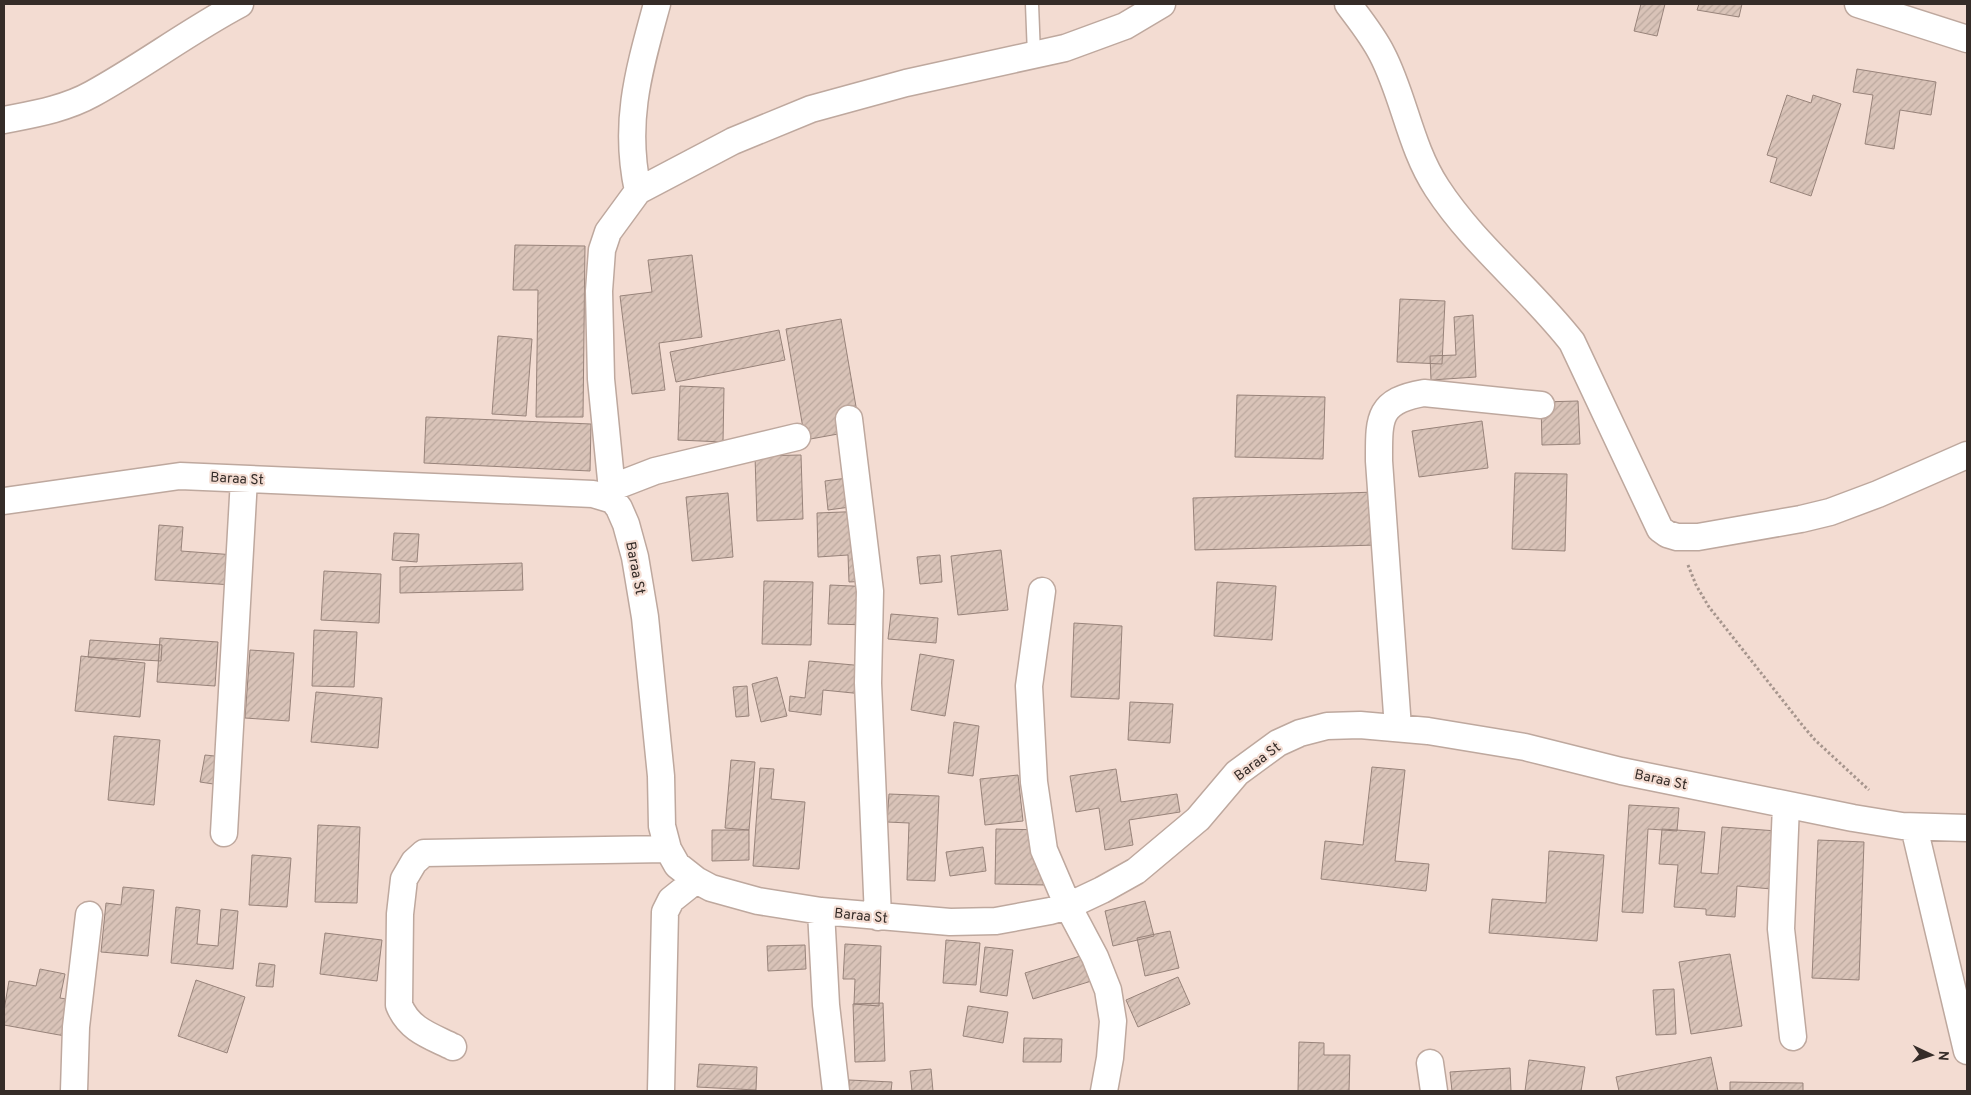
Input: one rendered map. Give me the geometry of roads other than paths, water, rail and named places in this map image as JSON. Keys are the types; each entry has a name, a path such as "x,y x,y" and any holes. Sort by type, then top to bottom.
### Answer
{"street":[{"path":"4,120 46,112 91,95 206,22 240,4"},
{"path":"638,191 631,155 635,88 657,4"},
{"path":"797,437 655,471 612,494 601,379 599,291 602,258 608,232 638,191 733,141 810,109 906,83 1065,48 1125,26 1162,4"},
{"path":"1348,4 1383,55 1417,149 1436,187 1482,245 1572,342 1660,529 1667,534 1676,536 1698,537 1728,533 1830,512 1878,494 1967,455"},
{"path":"1858,4 1967,39"},
{"path":"1398,728 1379,436 1386,408 1391,403 1410,396 1424,394 1542,405"},
{"path":"849,419 870,590 868,683 878,917"},
{"name":"Baraa St","path":"4,501 180,476 612,494 626,524 636,557 645,617 661,776 662,826 668,849 677,865 696,880 711,888 758,901 821,911 950,922 996,921 1068,906 1136,871 1198,819 1237,773 1278,743 1300,733 1326,726 1360,725 1428,731 1525,747 1621,771 1879,822 1914,827 1967,828"},
{"path":"224,833 244,479"},
{"path":"1042,591 1030,686 1034,782 1044,850 1068,906 1095,957 1108,990 1113,1021 1110,1058 1104,1091"},
{"path":"1786,805 1781,929 1794,1038"},
{"path":"1914,827 1967,1051"},
{"path":"453,1048 412,1026 403,1016 399,1006 400,914 404,879 414,862 424,853 668,849"},
{"path":"660,1091 665,912 671,900 696,880"},
{"path":"821,911 826,1005 836,1091"},
{"path":"74,1091 76,1027 89,915"},
{"path":"1430,1063 1434,1091"}],"lane":[{"path":"1032,4 1034,55"}]}
